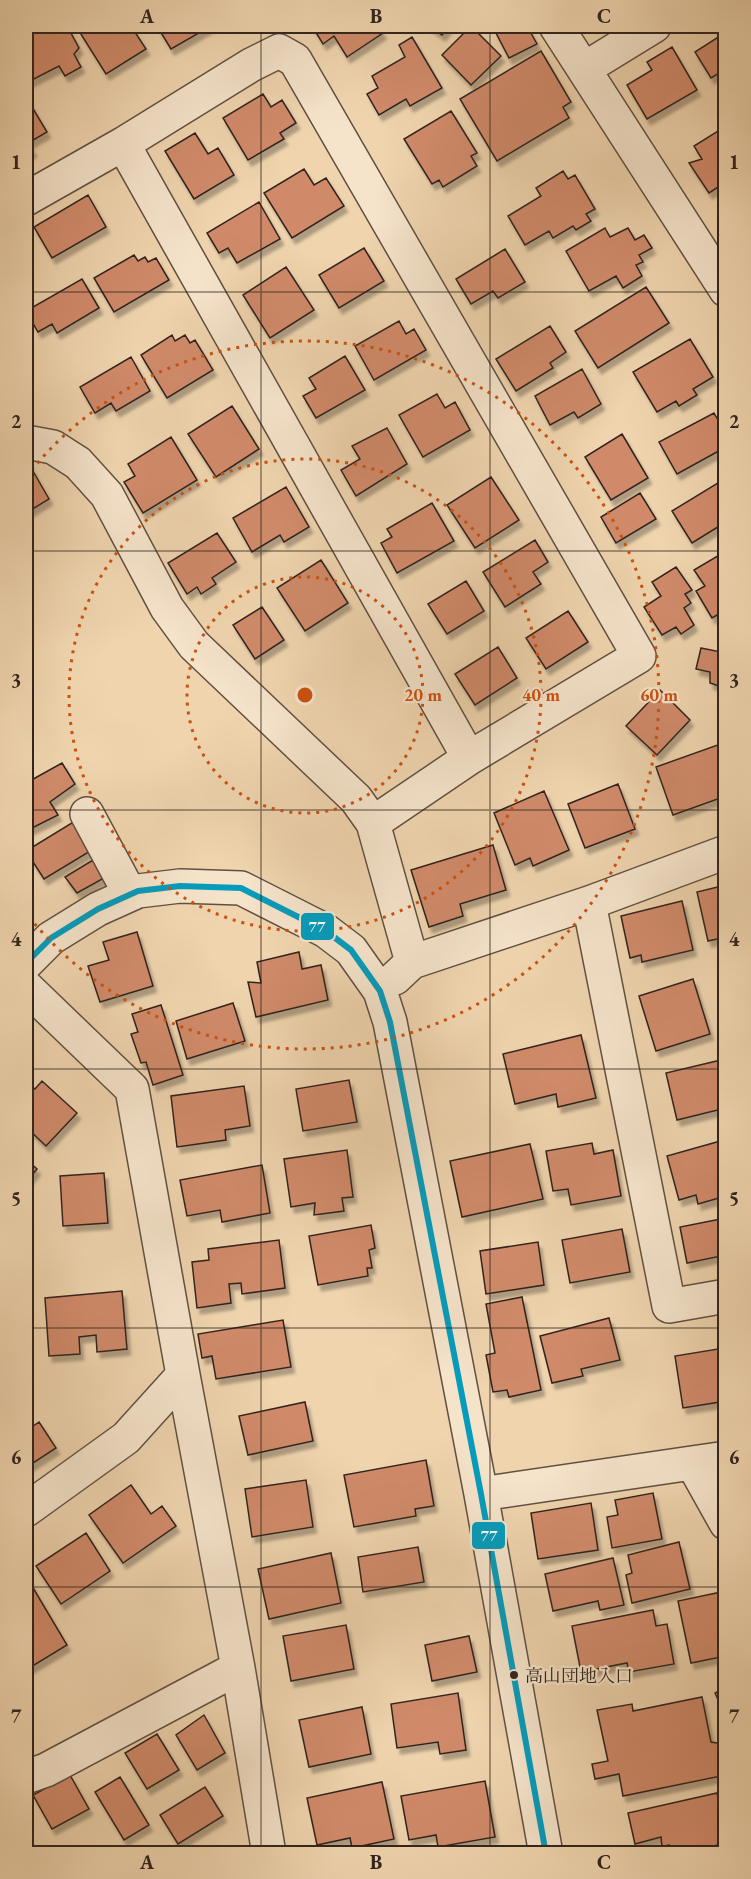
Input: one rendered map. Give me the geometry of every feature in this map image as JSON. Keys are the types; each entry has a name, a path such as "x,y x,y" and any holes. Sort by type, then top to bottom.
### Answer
{"street":[{"path":"555,26 714,248 726,290"},
{"path":"584,69 654,26"},
{"path":"26,199 123,144 251,65 279,51 296,60 639,656 469,758 373,823"},
{"path":"123,144 469,758"},
{"path":"26,442 53,447 78,463 107,495 167,608 194,645 356,799 373,823 412,962"},
{"path":"87,814 130,894"},
{"path":"380,991 412,962 589,903 726,852"},
{"path":"26,963 51,938 98,909 138,891 180,886 242,888 326,931 351,950 380,991 390,1022 481,1494 537,1852"},
{"path":"589,903 669,1306 726,1296"},
{"path":"26,987 132,1089 238,1668 269,1854"},
{"path":"26,1510 126,1438 183,1375"},
{"path":"481,1494 726,1458"},
{"path":"693,1464 726,1523"},
{"path":"26,1777 45,1770 238,1668"}],"building":[{"path":"35,26 67,26 79,48 74,54 81,67 65,76 59,66 28,82 26,77 26,31"},
{"path":"87,26 131,26 146,49 106,74 79,31"},
{"path":"157,26 211,26 171,49"},
{"path":"312,26 378,26 383,33 347,57 334,36 323,44"},
{"path":"429,26 449,26 442,35"},
{"path":"471,26 501,56 471,85 442,55"},
{"path":"505,26 527,26 537,44 509,58 495,31"},
{"path":"714,26 726,26 726,69 711,78 695,52 720,36"},
{"path":"412,37 442,88 410,106 406,99 379,115 367,94 378,88 372,76 405,57 399,45"},
{"path":"672,47 697,90 647,119 627,85 652,70 647,62"},
{"path":"541,51 571,102 563,107 569,118 497,161 460,99"},
{"path":"263,94 271,107 282,100 296,123 280,133 284,139 248,160 223,118"},
{"path":"26,97 47,132 28,143 33,151 26,155"},
{"path":"451,111 477,153 471,156 477,166 443,187 439,180 432,184 404,139"},
{"path":"726,126 726,182 709,193 689,163 702,159 694,146"},
{"path":"195,133 208,154 218,148 234,175 194,199 165,151"},
{"path":"304,169 314,185 326,178 344,206 292,238 264,193"},
{"path":"563,171 568,179 575,175 595,209 586,214 591,221 576,230 573,226 553,238 549,231 525,245 508,216 541,196 536,188"},
{"path":"88,195 106,227 52,258 34,227"},
{"path":"259,202 280,239 237,263 228,248 219,253 207,233"},
{"path":"605,228 610,237 628,228 635,240 644,235 652,248 639,255 643,262 636,265 642,276 623,288 616,276 589,291 566,251"},
{"path":"364,248 384,281 339,308 319,275"},
{"path":"505,249 525,282 498,298 493,291 471,304 456,279"},
{"path":"134,255 138,261 145,257 148,262 156,258 169,280 114,312 94,278"},
{"path":"286,267 314,310 270,338 243,295"},
{"path":"82,279 99,308 57,333 52,324 38,332 26,311"},
{"path":"646,287 669,323 598,368 575,331"},
{"path":"399,321 406,334 414,329 426,350 374,380 355,346"},
{"path":"550,326 566,352 550,363 553,368 516,391 496,359"},
{"path":"172,335 175,341 185,335 190,343 195,340 213,370 167,398 141,355"},
{"path":"690,339 713,377 693,389 697,395 679,406 676,401 657,412 633,372"},
{"path":"345,356 365,390 316,418 303,396 316,389 309,378"},
{"path":"131,357 150,391 116,411 111,403 95,413 80,387"},
{"path":"582,369 601,404 578,418 574,412 550,425 535,396"},
{"path":"437,394 445,408 455,402 470,430 423,457 399,415"},
{"path":"232,406 259,449 216,477 188,434"},
{"path":"714,413 726,434 726,447 677,474 659,442"},
{"path":"387,428 407,464 356,496 341,470 360,459 352,446"},
{"path":"622,434 648,478 611,500 585,457"},
{"path":"171,437 197,480 143,513 124,482 135,476 128,464"},
{"path":"26,459 49,499 26,513"},
{"path":"491,477 519,520 475,548 447,505"},
{"path":"726,478 726,522 692,543 672,511"},
{"path":"286,487 309,527 284,542 280,535 252,552 233,518"},
{"path":"640,493 656,519 616,543 601,517"},
{"path":"432,503 454,541 397,573 381,543 392,537 387,529"},
{"path":"217,533 236,562 212,578 216,584 201,594 197,587 187,594 168,563"},
{"path":"535,540 548,562 533,572 541,584 505,607 483,572"},
{"path":"726,551 726,610 712,618 696,591 705,586 694,570"},
{"path":"321,560 348,603 305,631 277,588"},
{"path":"676,567 692,590 685,594 691,603 684,608 694,625 681,634 676,627 662,635 644,607 661,596 652,582"},
{"path":"466,581 484,611 447,634 428,604"},
{"path":"262,607 284,640 255,659 233,625"},
{"path":"568,611 588,642 546,669 526,638"},
{"path":"498,647 517,678 475,705 455,674"},
{"path":"701,648 726,653 726,678 722,687 710,683 710,672 696,669"},
{"path":"660,690 690,720 657,755 626,726"},
{"path":"726,742 726,773 720,775 726,788 726,796 673,815 656,767"},
{"path":"62,763 75,784 50,802 58,815 26,831 26,783"},
{"path":"618,784 635,829 585,848 568,804"},
{"path":"544,791 569,850 533,866 530,858 515,865 494,813"},
{"path":"75,821 92,850 44,879 26,851"},
{"path":"493,845 506,890 460,904 463,916 429,927 411,870"},
{"path":"93,860 104,878 77,893 65,877"},
{"path":"726,885 726,937 708,941 697,892"},
{"path":"682,901 693,950 642,962 641,955 630,958 621,916"},
{"path":"137,932 153,986 100,1002 88,966 109,960 103,942"},
{"path":"299,952 302,969 321,965 328,1000 256,1017 248,982 261,983 257,962"},
{"path":"693,979 710,1034 656,1051 639,996"},
{"path":"233,1003 245,1041 187,1059 176,1021"},
{"path":"161,1005 183,1075 153,1085 146,1062 141,1063 131,1034 138,1032 132,1014"},
{"path":"581,1035 596,1098 558,1107 556,1094 515,1104 503,1054"},
{"path":"721,1060 726,1079 726,1108 677,1120 666,1073"},
{"path":"349,1080 357,1122 303,1131 296,1089"},
{"path":"26,1081 35,1089 42,1081 77,1113 46,1146 26,1127"},
{"path":"244,1086 250,1126 225,1130 226,1140 177,1147 171,1096"},
{"path":"724,1140 726,1196 698,1204 696,1195 679,1200 667,1156"},
{"path":"592,1143 594,1154 613,1150 621,1196 571,1205 568,1189 553,1191 546,1151"},
{"path":"530,1144 543,1199 462,1217 450,1161"},
{"path":"347,1150 353,1197 342,1198 344,1211 314,1215 315,1203 291,1207 284,1159"},
{"path":"26,1159 37,1169 26,1182"},
{"path":"262,1165 270,1213 222,1222 220,1210 187,1216 180,1180"},
{"path":"104,1173 108,1223 63,1226 60,1176"},
{"path":"726,1218 726,1255 687,1263 680,1227"},
{"path":"371,1225 375,1248 369,1250 372,1268 367,1268 368,1276 318,1285 309,1236"},
{"path":"622,1229 630,1272 570,1283 562,1240"},
{"path":"279,1240 285,1288 242,1294 241,1283 229,1284 231,1303 197,1308 192,1262 209,1260 208,1249"},
{"path":"538,1242 544,1285 486,1294 480,1251"},
{"path":"122,1291 127,1349 97,1352 96,1335 79,1337 80,1354 49,1356 45,1298"},
{"path":"522,1297 541,1390 509,1397 507,1390 493,1392 486,1355 495,1353 486,1304"},
{"path":"609,1318 620,1360 581,1369 583,1376 552,1383 540,1336"},
{"path":"283,1320 291,1367 216,1379 212,1356 202,1358 198,1334"},
{"path":"724,1348 726,1401 683,1408 675,1356"},
{"path":"305,1402 313,1441 248,1455 239,1416"},
{"path":"39,1422 56,1448 27,1467 26,1431"},
{"path":"426,1460 434,1506 415,1509 416,1516 354,1527 344,1475"},
{"path":"306,1480 313,1527 252,1537 245,1489"},
{"path":"131,1485 151,1514 162,1506 176,1526 123,1563 89,1515"},
{"path":"653,1493 662,1539 612,1548 607,1517 618,1515 615,1500"},
{"path":"591,1503 598,1550 538,1559 531,1513"},
{"path":"86,1533 110,1571 61,1604 36,1566"},
{"path":"679,1542 690,1589 632,1603 626,1575 632,1573 628,1555"},
{"path":"418,1547 424,1582 363,1592 358,1557"},
{"path":"331,1553 341,1603 269,1619 258,1569"},
{"path":"613,1558 624,1605 600,1610 598,1601 553,1611 545,1574"},
{"path":"26,1576 67,1645 26,1670"},
{"path":"726,1591 726,1656 691,1663 678,1601"},
{"path":"653,1610 656,1626 667,1624 674,1664 629,1672 627,1663 581,1672 572,1626"},
{"path":"346,1625 354,1669 291,1681 283,1636"},
{"path":"469,1636 477,1672 432,1681 425,1645"},
{"path":"726,1687 726,1717 715,1693"},
{"path":"458,1693 466,1750 440,1754 438,1742 397,1748 391,1704"},
{"path":"702,1697 711,1742 723,1744 726,1775 623,1796 619,1774 595,1779 592,1764 608,1761 597,1710 632,1704 633,1711"},
{"path":"362,1707 371,1754 309,1767 299,1720"},
{"path":"204,1715 225,1753 197,1770 176,1735"},
{"path":"157,1734 179,1770 147,1789 125,1753"},
{"path":"70,1775 89,1809 52,1829 33,1795"},
{"path":"120,1777 149,1825 124,1840 95,1792"},
{"path":"485,1781 495,1837 438,1847 436,1835 409,1840 401,1796"},
{"path":"382,1782 394,1839 352,1848 350,1838 317,1845 307,1798"},
{"path":"205,1787 223,1816 178,1844 160,1815"},
{"path":"717,1793 720,1807 726,1806 726,1843 681,1854 670,1854 669,1845 662,1847 661,1837 635,1844 628,1813"}],"transit line":[{"name":"77","path":"26,963 51,938 98,909 138,891 180,886 241,888 326,931 351,950 380,991 390,1022 481,1494 546,1854"}],"place":[{"name":"高山団地入口","path":"514,1675"}]}
